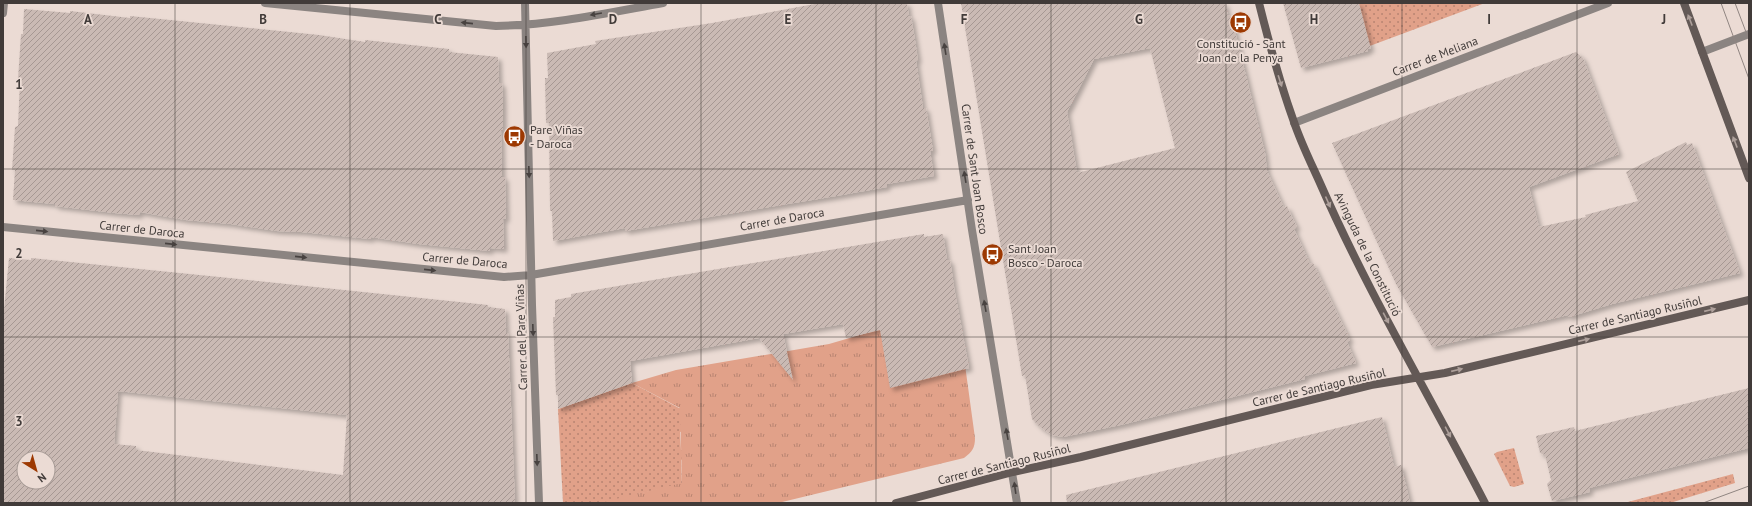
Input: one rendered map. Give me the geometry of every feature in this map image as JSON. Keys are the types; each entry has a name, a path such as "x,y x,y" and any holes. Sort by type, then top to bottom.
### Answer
{"street":[{"path":"3,13 4,3"},
{"path":"265,3 496,26 525,25 662,3"},
{"name":"Carrer del Pare Viñas","path":"525,3 531,275 539,503"},
{"name":"Carrer de Sant Joan Bosco","path":"938,3 972,230 1017,503"},
{"name":"Avinguda de la Constitució","path":"1259,3 1275,63 1294,123 1332,210 1372,293 1485,503"},
{"name":"Carrer de Meliana","path":"1294,123 1608,3"},
{"path":"1684,3 1749,178"},
{"path":"1702,52 1749,34"},
{"name":"Carrer de Daroca","path":"3,228 504,277 531,275 968,200"},
{"name":"Carrer de Santiago Rusiñol","path":"896,503 1013,472 1081,457 1371,385 1419,379 1749,300"}],"green space":[{"path":"1355,3 1485,3 1367,47"},
{"path":"884,328 965,365 975,438 972,450 964,458 778,503 599,503 682,483 680,408 632,383 676,370 829,344"},
{"path":"632,383 679,408 752,414 680,432 681,450 758,441 681,460 682,484 638,494 638,503 563,503 558,409"},
{"path":"1514,448 1524,484 1514,487 1510,486 1494,454"},
{"path":"1733,474 1735,483 1670,503 1624,503"}],"building":[{"path":"820,3 907,3 909,17 911,16 918,60 916,61 923,108 926,108 933,151 930,151 934,176 887,184 887,187 836,196 625,231 625,228 553,241 552,211 550,211 549,123 546,123 545,78 548,78 547,53 596,44 595,41 712,23"},
{"path":"961,3 1225,3 1228,16 1231,15 1265,153 1267,171 1284,208 1287,206 1297,227 1294,229 1310,264 1313,263 1350,340 1347,342 1356,363 1305,376 1305,379 1125,424 1063,437 1052,435 1040,427 1032,419 1025,375 1022,376","holes":["1150,48 1175,148 1077,173 1067,112 1094,59"]},
{"path":"1283,3 1359,3 1371,49 1301,68"},
{"path":"24,9 70,13 70,11 130,18 130,16 319,35 365,42 365,40 449,49 449,52 498,57 499,83 502,83 503,102 503,130 501,130 502,177 505,177 506,219 503,219 504,249 490,248 490,251 419,244 371,237 371,239 277,231 231,224 186,220 140,212 139,215 115,213 55,206 55,204 13,200 15,170 12,170 15,127 18,126 20,80 18,79"},
{"path":"1576,52 1583,58 1619,154 1529,187 1539,227 1586,217 1585,215 1638,201 1626,172 1686,142 1687,145 1692,143 1740,273 1612,304 1569,317 1568,315 1432,347 1396,284 1332,143"},
{"path":"924,234 924,237 943,234 947,260 950,260 969,368 890,388 880,330 846,338 843,324 783,334 793,380 759,338 630,361 632,383 558,409 558,395 556,395 553,317 555,317 555,300 571,297 571,294"},
{"path":"9,258 31,260 31,258 239,279 488,305 488,307 505,309 506,333 508,333 515,503 3,503 3,320","holes":["118,391 347,415 343,475 136,450 136,446 114,444"]},
{"path":"1749,388 1749,448 1589,488 1590,492 1552,501 1547,484 1551,480 1545,455 1540,453 1536,436 1574,427 1575,431"},
{"path":"1382,417 1394,467 1401,465 1410,503 1067,503 1066,495"}],"tram line":[{"path":"1721,3 1749,79"},
{"path":"1735,3 1749,40"},
{"path":"1703,503 1749,486"}],"place":[{"name":"Constitució - Sant Joan de la Penya","path":"1241,22"},
{"name":"Pare Viñas - Daroca","path":"514,136"},
{"name":"Sant Joan Bosco - Daroca","path":"993,255"}]}
